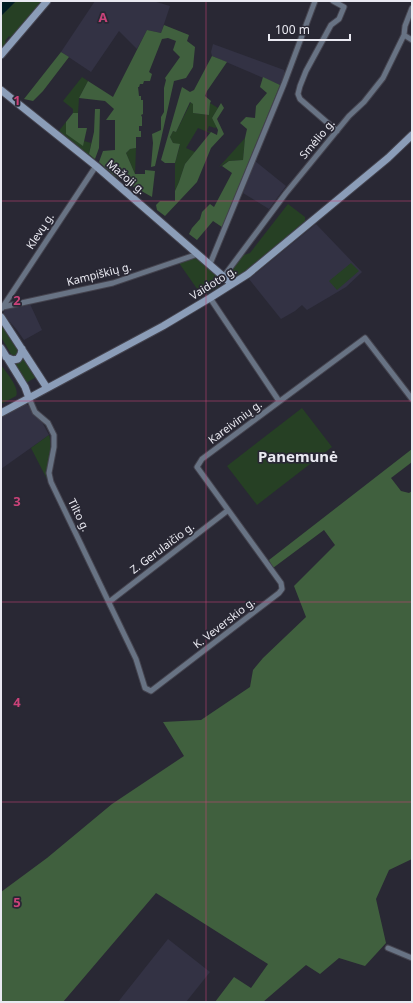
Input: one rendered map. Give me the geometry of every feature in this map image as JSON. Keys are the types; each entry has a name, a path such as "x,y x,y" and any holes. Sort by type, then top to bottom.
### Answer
{"main road":[{"path":"1,55 47,1"},
{"name":"Mažoji g.","path":"1,90 96,166 232,284"},
{"name":"Vaidoto g.","path":"1,413 162,326 248,274 388,158 412,134"},
{"path":"1,317 47,388"},
{"name":"Tilto g.","path":"1,348 29,398"},
{"path":"6,357 12,360 18,359 22,349"}],"street":[{"path":"210,264 316,1"},
{"path":"333,1 344,7 339,19 331,25 306,71 298,94 300,99 337,131"},
{"name":"Smėlio g.","path":"224,276 286,193 383,78 404,35 405,26 412,8"},
{"path":"404,35 412,40"},
{"name":"Klevų g.","path":"2,308 96,166"},
{"name":"Kampiškių g.","path":"2,308 113,283 198,254"},
{"name":"Kareivinių g.","path":"210,298 279,402 202,459 197,467 264,560"},
{"path":"279,402 365,338 412,399"},
{"name":"Tilto g.","path":"29,398 36,412 52,429 55,441 50,468 51,482 136,659 145,688 151,691"},
{"name":"Z. Gerulaičio g.","path":"109,602 228,511"},
{"name":"K. Veverskio g.","path":"151,691 279,593 282,589 281,583 264,560"},
{"path":"388,948 412,958"}],"shaded area":[{"path":"1,1 16,1 1,16"},
{"path":"95,1 153,1 170,6 161,33 147,30 137,49 119,31 91,72 61,52"},
{"path":"213,44 284,70 285,73 280,85 212,56 211,52"},
{"path":"255,161 286,186 269,209 243,193"},
{"path":"316,224 362,272 346,287 307,310 302,305 281,319 249,279"},
{"path":"30,304 42,330 24,340 3,314 5,309"},
{"path":"25,404 28,405 42,422 49,435 1,469 1,416"},
{"path":"168,939 210,972 186,1002 118,1002"}],"green space":[{"path":"16,1 43,1 12,39 9,36 5,41 7,44 1,50 1,16"},
{"path":"164,25 189,35 187,41 195,47 193,67 186,78 174,81 155,166 151,167 153,143 152,134 161,130 161,117 164,112 165,78 180,57 173,50 176,41 168,38 162,39 149,72 152,74 150,81 144,81 143,84 140,84 138,87 139,96 141,96 141,100 143,100 143,114 141,115 142,126 139,126 141,137 136,137 136,148 130,149 126,153 135,174 145,174 145,170 155,171 152,197 115,176 99,162 103,151 115,150 115,120 106,120 114,109 105,101 79,98 88,81 113,97 147,30 161,33"},
{"path":"61,52 69,57 43,91 33,101 24,99"},
{"path":"212,56 227,62 205,96 211,101 209,115 193,113 193,104 190,102 176,132 173,131 170,137 173,143 180,144 175,163 165,163 161,160 182,87 190,92 194,90"},
{"path":"82,77 88,81 79,98 78,113 73,113 73,109 63,101"},
{"path":"263,77 280,85 222,227 213,221 197,240 189,234 192,228 200,219 202,212 210,204 214,207 232,173 222,166 229,161 243,160 247,129 240,123 246,117 255,118 256,106 267,93 260,87"},
{"path":"191,102 193,104 193,113 209,115 210,103 218,108 212,118 217,127 215,128 209,126 207,131 211,132 210,133 198,128 186,148 195,152 185,164 175,191 175,163 180,145 173,143 170,137 173,131 176,132"},
{"path":"221,103 224,108 217,119 224,134 211,148 197,182 165,216 157,210 156,205 160,201 175,201 175,191 185,164 211,132 217,135 218,130 212,118"},
{"path":"95,109 100,109 99,148 95,159 89,154 94,132"},
{"path":"73,113 78,113 78,128 87,128 83,146 66,134 66,122"},
{"path":"66,122 66,134 83,145 84,141 91,143 89,154 95,159 94,162 58,132"},
{"path":"245,138 243,160 229,161 219,167"},
{"path":"136,148 135,174 126,153 130,149"},
{"path":"288,204 305,217 305,221 243,273 236,276 231,274 241,256 250,253"},
{"path":"198,258 218,277 217,278 220,283 218,287 202,296 179,263"},
{"path":"351,263 359,271 337,290 329,281"},
{"path":"1,323 18,349 18,354 15,356 11,354 1,337"},
{"path":"23,358 36,377 26,383 14,364"},
{"path":"1,365 12,380 17,393 16,396 1,404"},
{"path":"302,408 332,447 257,505 227,466"},
{"path":"49,435 50,447 47,469 48,481 31,448"},
{"path":"412,449 412,462 391,478 401,491 409,493 412,491 412,859 389,870 376,899 386,943 365,966 339,958 320,974 306,965 263,1002 215,1002 234,977 251,988 268,964 156,893 63,1002 1,1002 1,892 47,858 112,804 184,756 163,722 201,720 250,687 253,670 263,658 306,617 294,586 335,545 324,530 273,568 269,560"}],"district":[{"name":"Panemunė","path":"298,457"}]}
